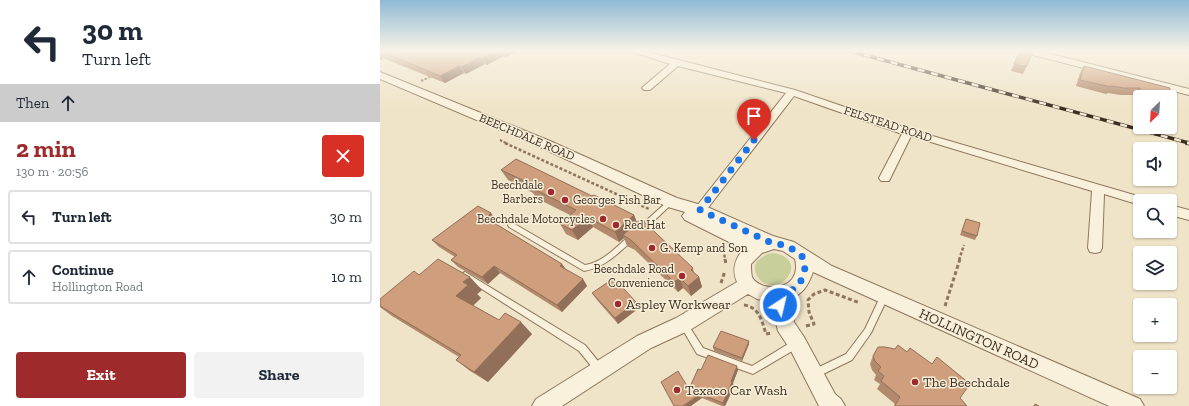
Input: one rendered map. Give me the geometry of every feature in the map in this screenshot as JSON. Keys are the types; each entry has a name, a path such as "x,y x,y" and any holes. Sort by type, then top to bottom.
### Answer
{"street":[{"path":"647,88 668,70"},
{"name":"FELSTEAD ROAD","path":"704,70 792,92 908,132 1133,199"},
{"path":"1102,70 1189,92"},
{"name":"BEECHDALE ROAD","path":"380,75 545,144 672,202 700,210"},
{"path":"772,243 760,245 750,252 743,264 744,278 748,285 761,293 778,295 788,294 800,283 803,263 788,246 772,243 700,210 792,92"},
{"path":"885,178 908,132"},
{"path":"1095,248 1098,188"},
{"name":"BEECHDALE ROAD","path":"672,202 692,218 741,240 750,252"},
{"path":"1177,212 1189,215"},
{"name":"HOLLINGTON ROAD","path":"803,263 826,271 1133,406"},
{"path":"543,406 644,342 683,324 748,285"},
{"path":"778,295 785,325 797,343 830,404"}],"lane":[{"path":"511,225 584,268 589,268 604,260 672,202"},
{"path":"460,273 582,348 600,370"},
{"path":"814,374 849,357 868,330 884,297"},
{"path":"683,324 700,351 753,370 797,343"}],"path":[{"path":"421,81 435,75"},
{"path":"495,138 659,214"},
{"path":"716,241 724,251 726,260 725,274 720,286"},
{"path":"945,306 964,246"},
{"path":"814,324 809,312 808,300 814,294 825,290 846,299"},
{"path":"742,305 750,305 757,311 766,334"}],"green space":[{"path":"773,253 784,257 790,263 791,270 783,282 775,285 767,284 759,279 755,270 757,261 767,254"}],"building":[{"path":"425,70 452,70 440,76"},
{"path":"1083,70 1099,70 1170,88 1170,90 1140,90 1140,88 1111,87 1080,80"},
{"path":"516,159 634,215 615,232 587,217 572,230 560,224 576,210 530,187 533,185 501,170"},
{"path":"478,206 491,213 486,218 562,264 560,266 583,279 557,305 494,266 482,277 451,260 457,255 432,240"},
{"path":"641,219 693,268 691,270 699,277 688,286 680,278 674,282 631,240 623,235"},
{"path":"966,219 980,223 977,236 962,231"},
{"path":"438,259 470,277 463,282 468,285 456,296 499,320 505,313 521,322 474,372 456,360 461,355 380,306 380,299 414,271 419,275"},
{"name":"Aspley Workwear","path":"614,278 636,302 615,318 592,293"},
{"path":"721,331 749,341 742,358 713,347"},
{"name":"The Beechdale","path":"898,345 907,352 910,348 932,364 937,357 970,384 960,398 967,406 895,406 900,397 881,381 884,376 878,371 881,367 875,361 873,356 878,347 895,349"},
{"path":"708,355 737,366 723,403 700,394 683,406 674,406 661,382 678,371 689,389 698,369 701,370"}],"railway":[{"path":"920,70 1189,143 1187,143"}],"place":[{"name":"Beechdale Barbers","path":"551,192"},
{"name":"Georges Fish Bar","path":"565,200"},
{"name":"Beechdale Motorcycles","path":"603,219"},
{"name":"Red Hat","path":"616,225"},
{"name":"G. Kemp and Son","path":"652,248"},
{"name":"Beechdale Road Convenience","path":"682,276"},
{"name":"Aspley Workwear","path":"618,304"},
{"name":"The Beechdale","path":"915,382"},
{"name":"Texaco Car Wash","path":"677,390"}],"route":[{"path":"754,140 700,210 758,235 772,243 788,246 802,256 805,270 800,283 788,294 778,295 780,305"}]}
